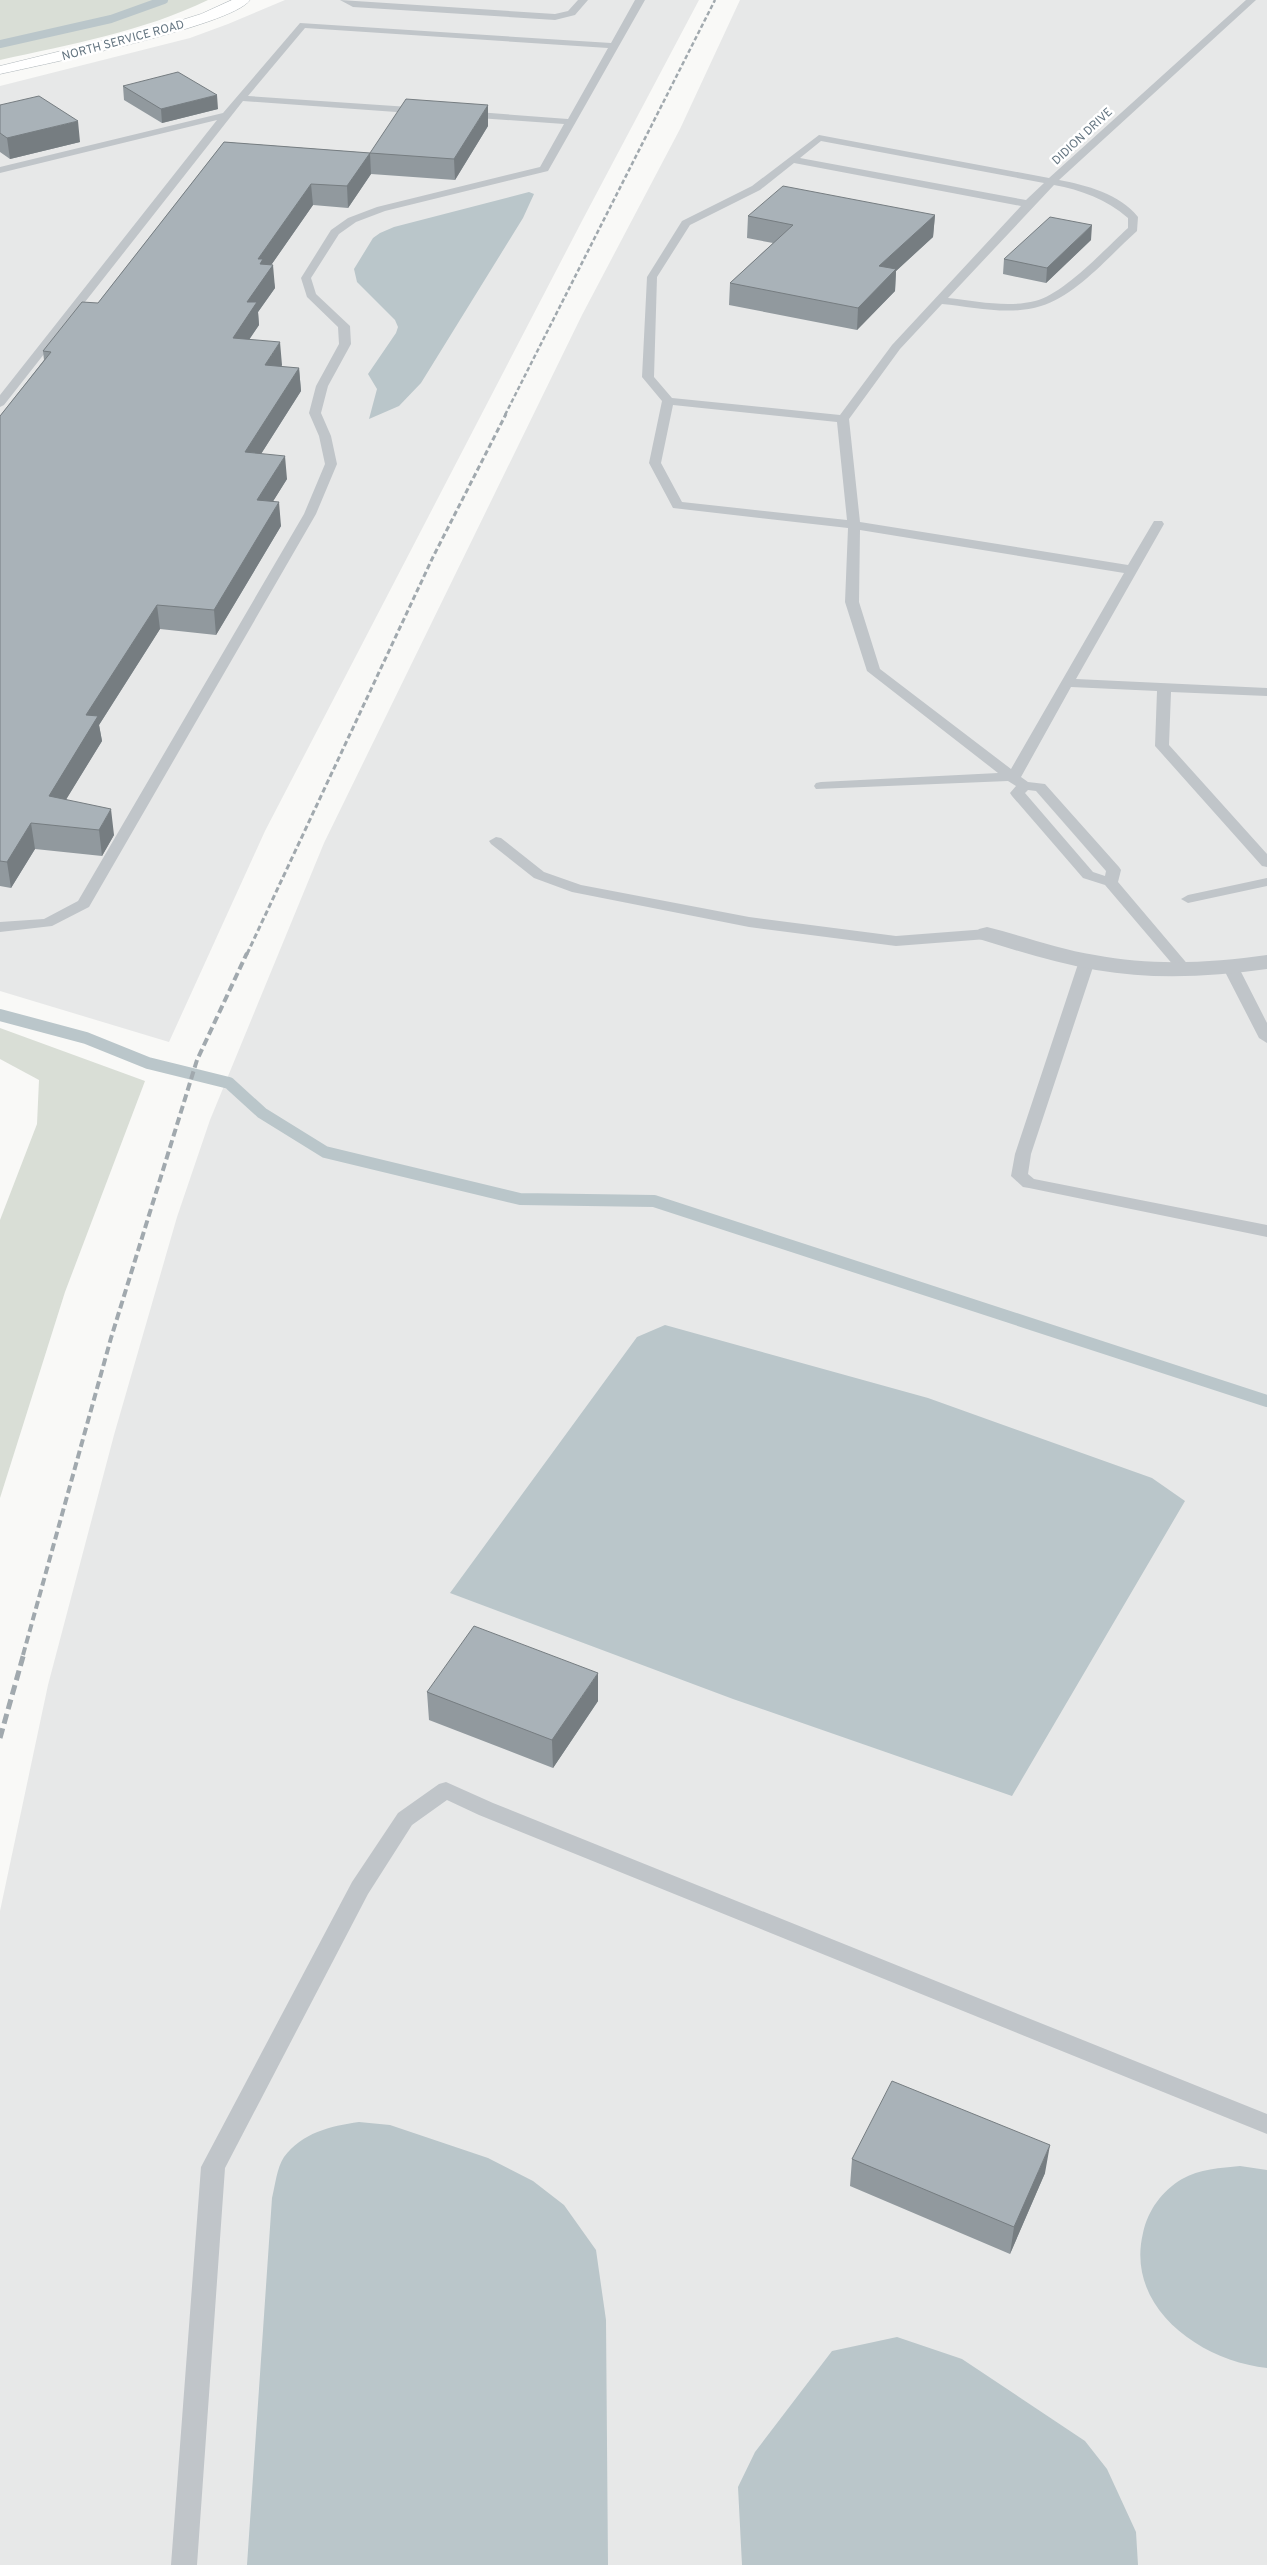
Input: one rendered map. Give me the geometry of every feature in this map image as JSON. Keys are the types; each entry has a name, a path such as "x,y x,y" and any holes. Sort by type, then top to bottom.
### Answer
{"street":[{"name":"NORTH SERVICE ROAD","path":"0,70 99,48 175,27 228,9 243,0"},
{"path":"986,934 1088,961 1128,966 1185,970 1267,962"}],"lane":[{"path":"345,0 353,4 393,3 456,23 614,46"},
{"path":"0,403 226,115 303,26 456,23 567,17 573,14 583,0"},
{"path":"0,927 47,923 84,904 310,514 331,464 325,436 315,413 322,386 345,344 344,326 311,295 306,278 335,232 352,220 381,209 544,169 640,0"},
{"name":"DIDION DRIVE","path":"843,419 896,347 1028,204 1052,180 1251,0"},
{"path":"241,98 438,112"},
{"path":"457,113 571,122"},
{"path":"0,170 226,115"},
{"path":"940,300 1007,306 1038,304 1060,293 1133,229 1134,217 1086,188 1052,180 819,138 794,160 756,188 686,223 652,277 648,377 668,401 843,419 854,525 852,602 874,671 1019,781"},
{"path":"794,160 1028,204"},
{"path":"668,401 655,463 677,505 854,525 1132,570"},
{"path":"1158,524 1066,683 1019,781 1017,793 1088,875 1110,882 1185,970"},
{"path":"1066,683 1267,692"},
{"path":"1164,688 1162,746 1267,863"},
{"path":"821,786 1019,781 1040,787 1114,870 1110,882"},
{"path":"496,841 539,875 577,889 749,922 896,941 986,934"},
{"path":"1188,899 1267,882"},
{"path":"1088,961 1023,1154 1019,1176 1029,1183 1267,1231"},
{"path":"1230,966 1267,1038"},
{"path":"184,2565 214,2167 360,1888 406,1819 446,1790 486,1809 1267,2124"}],"shaded area":[{"path":"0,0 208,0 158,21 132,29 0,60"},
{"path":"285,0 699,0 265,831 169,1042 0,991 0,86 190,38"},
{"path":"740,0 1267,0 1267,2565 0,2565 0,1911 48,1685 114,1435 177,1217 210,1120 324,843 582,315 680,129"},
{"path":"529,192 534,194 523,218 421,383 399,406 369,419 377,389 368,374 396,333 398,327 395,320 357,282 354,269 373,238 394,227"},
{"path":"0,1028 145,1081 65,1292 0,1498 0,1220 37,1124 39,1080 0,1059"},
{"path":"665,1325 928,1398 1152,1478 1185,1501 1012,1796 733,1699 450,1593 637,1337"},
{"path":"359,2122 390,2125 488,2158 533,2181 564,2205 596,2250 606,2320 608,2565 247,2565 272,2198 276,2177 284,2157 308,2136 327,2129"},
{"path":"1240,2166 1267,2170 1267,2368 1242,2363 1217,2354 1194,2342 1174,2326 1157,2307 1146,2285 1140,2260 1143,2233 1148,2217 1168,2189 1182,2179 1196,2173"},
{"path":"897,2337 962,2359 1085,2441 1107,2469 1136,2532 1138,2565 742,2565 738,2487 755,2452 832,2351"}],"building":[{"path":"178,72 217,95 161,109 123,86"},
{"path":"39,96 78,121 7,138 0,133 0,105"},
{"path":"406,99 488,105 454,159 370,153"},
{"path":"224,142 370,153 347,186 311,184 258,259 263,259 260,264 273,265 247,302 257,302 233,338 280,342 265,365 299,368 245,452 285,456 257,500 279,502 214,610 157,605 86,715 98,716 49,796 111,809 99,830 31,823 7,862 0,861 0,416 51,352 43,351 82,302 98,303"},
{"path":"783,186 935,215 879,266 896,269 858,308 730,283 793,225 748,216"},
{"path":"1050,217 1092,225 1047,268 1004,259"},
{"path":"474,1626 598,1673 552,1740 427,1692"},
{"path":"892,2081 1050,2145 1014,2227 852,2159"}],"waterway":[{"path":"0,44 111,19 164,0"},
{"path":"0,1015 86,1038 148,1063 229,1083 262,1113 325,1152 520,1199 654,1201 1267,1401"}],"railway":[{"path":"505,415 715,0"},
{"path":"247,954 433,557 506,414"},
{"path":"23,1655 111,1338 197,1060 247,953"},
{"path":"0,1738 24,1653"}]}
